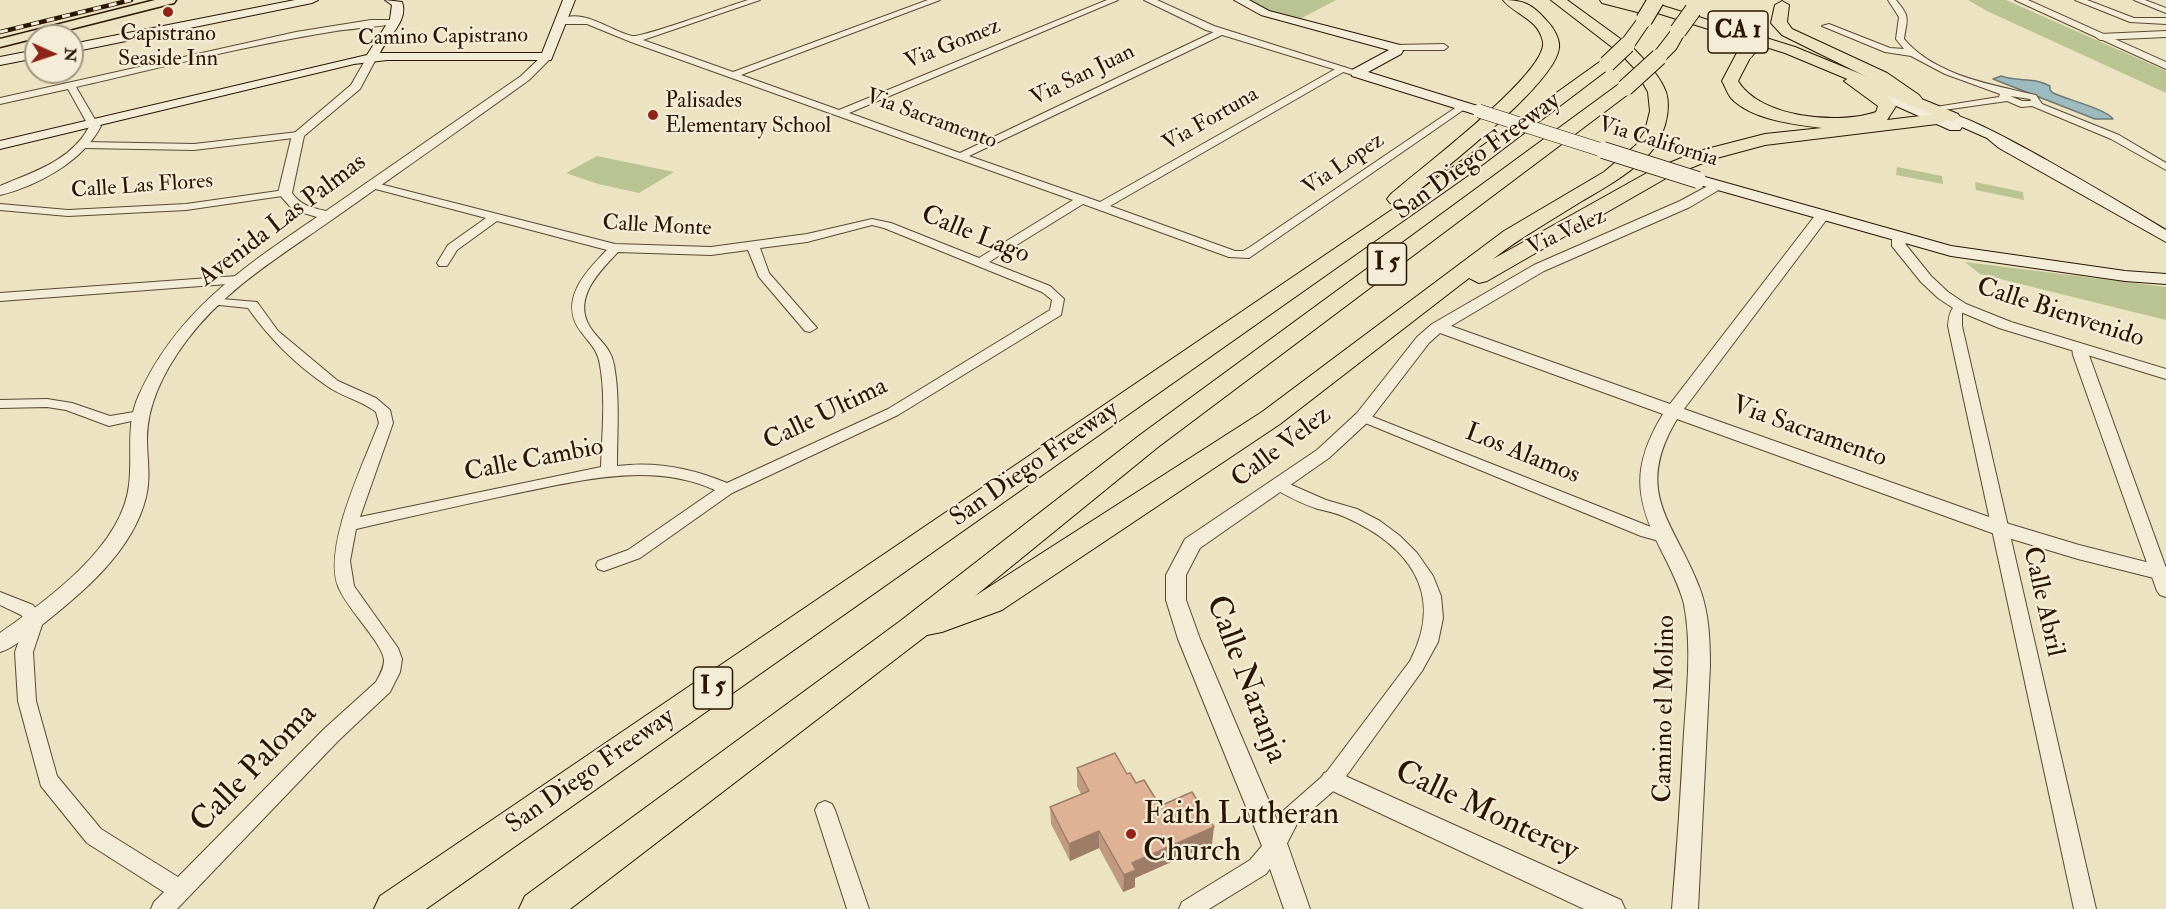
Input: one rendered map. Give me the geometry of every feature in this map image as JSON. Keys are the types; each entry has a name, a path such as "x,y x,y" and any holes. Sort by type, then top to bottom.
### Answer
{"highway":[{"path":"1318,270 1430,169 1479,131 1542,67 1551,50 1548,34 1534,16 1510,0"},
{"path":"910,631 991,602 1271,418 1511,235 1620,169 1643,149 1654,131 1659,111 1657,92 1642,67 1608,35 1558,0"},
{"name":"CA 1","path":"1607,0 1747,42 1852,81"},
{"name":"CA 1","path":"1631,0 1790,50 1932,111"},
{"path":"1634,29 1638,0"},
{"name":"San Diego Freeway","path":"394,909 1467,167 1607,64 1656,0"},
{"path":"1783,2 1779,23 1787,32 1881,77 1932,111"},
{"path":"1783,2 1745,52 1730,81 1733,91 1754,106 1782,116 1809,121 1850,123 1873,120 1883,116 1887,106 1884,102 1852,81"},
{"name":"San Diego Freeway","path":"539,909 910,631 1149,441 1625,88 1670,46 1696,5"},
{"path":"1394,322 1429,307 1661,173 1707,155 1765,140 1932,111"}],"main road":[{"path":"0,43 170,0"},
{"path":"84,46 312,0"},
{"path":"372,57 374,50 395,23 398,4 391,0"},
{"path":"1240,0 1272,15 1396,48 1397,51 1357,73"},
{"path":"498,57 526,51 564,15"},
{"name":"Camino Capistrano","path":"0,145 372,57 522,57 532,62 542,63 564,15"},
{"path":"0,61 24,56"},
{"name":"Via California","path":"1357,73 1698,180 1899,238 2006,260 2166,279"},
{"name":"CA 1","path":"1852,81 1932,111"},
{"path":"1932,111 1979,139 2004,145 2166,237"}],"street":[{"path":"634,40 756,0"},
{"path":"732,75 936,0"},
{"name":"Via Gomez","path":"840,113 1114,0"},
{"name":"Via California","path":"1149,0 1221,32 1357,73"},
{"path":"1892,0 1902,14 1904,22 1899,39 1912,53 2006,99"},
{"path":"2020,0 2166,66"},
{"path":"2079,0 2133,20 2166,21"},
{"path":"2138,0 2166,11"},
{"name":"Via Sacramento","path":"564,15 585,20 602,28"},
{"name":"Via Sacramento","path":"564,15 1233,254 1245,255"},
{"path":"0,102 296,35 371,23 395,23"},
{"path":"1826,26 1888,50 1912,53"},
{"name":"Via San Juan","path":"961,156 1221,32"},
{"path":"2100,37 2122,35 2136,37 2166,33"},
{"path":"1396,48 1444,47"},
{"path":"85,145 194,147 298,135 356,87 372,57"},
{"name":"Avenida Las Palmas","path":"0,644 35,619 74,584 115,541 134,507 140,482 140,415 164,364 176,345 214,301 237,280 542,63"},
{"name":"Via Fortuna","path":"1100,207 1342,69"},
{"path":"0,191 55,166 85,145 95,126 71,86"},
{"path":"1932,111 2033,97 2038,101 2036,105 2115,137 2166,167"},
{"path":"1932,111 2006,99"},
{"name":"Via Lopez","path":"1245,255 1464,106"},
{"path":"298,135 285,194 290,204 298,209 328,216"},
{"name":"Calle Monte","path":"372,185 615,248 711,252 807,238 872,222"},
{"name":"Via Velez","path":"1438,327 1539,267 1685,204 1717,185"},
{"name":"Calle Las Flores","path":"0,207 68,213 162,208 285,194"},
{"path":"981,262 1081,200"},
{"name":"Camino el Molino","path":"1685,909 1695,746 1698,635 1695,606 1688,581 1663,536 1651,507 1648,465 1657,437 1672,411 1822,216"},
{"path":"443,263 452,248 495,217"},
{"name":"Calle Lago","path":"872,222 887,225 1046,288 1058,299"},
{"name":"Calle Bienvenido","path":"1899,238 1899,246 1926,279 1943,295 1961,307 2005,326 2166,374"},
{"path":"753,246 763,274 810,328"},
{"path":"609,470 608,377 605,353 584,327 577,311 583,283 615,248"},
{"path":"0,297 76,294 173,282 237,280"},
{"name":"Calle Ultima","path":"604,565 634,554 727,489 892,412 1056,312 1058,299"},
{"path":"214,301 252,305 273,334 333,384 371,401 383,410 386,423 349,525"},
{"name":"Calle Abril","path":"1961,307 1956,313 1955,326 2085,909"},
{"name":"Via Sacramento","path":"1438,327 1999,528 2078,552 2163,573"},
{"name":"Calle Velez","path":"1176,575 1192,544 1323,454 1363,417 1423,340 1438,327"},
{"path":"2079,347 2084,366 2163,573 2166,591"},
{"path":"0,404 57,405 91,413 109,421 140,415"},
{"name":"Los Alamos","path":"1363,417 1647,532 1663,536"},
{"name":"Calle Cambio","path":"349,525 609,470 646,468 687,472 727,489"},
{"path":"1190,909 1257,867 1275,846 1291,816 1332,780 1427,650 1433,632 1435,611 1431,588 1418,564 1398,542 1375,525 1349,512 1317,503 1278,484"},
{"name":"Calle Paloma","path":"162,909 331,735 383,687 391,672 393,659 389,648 346,586 342,561 349,525"},
{"name":"Calle Naranja","path":"1176,575 1176,600 1189,639 1275,846 1297,909"},
{"path":"0,598 27,610 35,619 24,652 27,701 48,780 94,836 181,891"},
{"name":"Calle Monterey","path":"1332,780 1612,909"},
{"path":"825,810 858,909"}],"green space":[{"path":"1249,0 1336,0 1296,21 1265,12"},
{"path":"1968,0 2006,0 2166,71 2166,93 1987,11"},
{"path":"597,156 674,172 639,193 598,184 566,173"},
{"path":"1897,167 1942,176 1943,184 1896,175"},
{"path":"1975,182 2023,192 2024,200 1976,190"},
{"path":"1965,262 2166,287 2166,320 1980,274"}],"water":[{"path":"2001,76 2044,83 2050,86 2053,93 2095,108 2113,119 2095,119 1993,79"}],"building":[{"name":"Faith Lutheran Church","path":"1115,753 1127,774 1130,773 1136,783 1144,780 1160,806 1192,792 1214,827 1132,863 1136,870 1124,875 1099,831 1069,844 1050,807 1089,791 1077,768"}],"railway":[{"path":"0,32 131,0"}],"place":[{"name":"Capistrano Seaside Inn","path":"168,12"},
{"name":"Palisades Elementary School","path":"653,115"},
{"name":"Faith Lutheran Church","path":"1131,834"}]}
